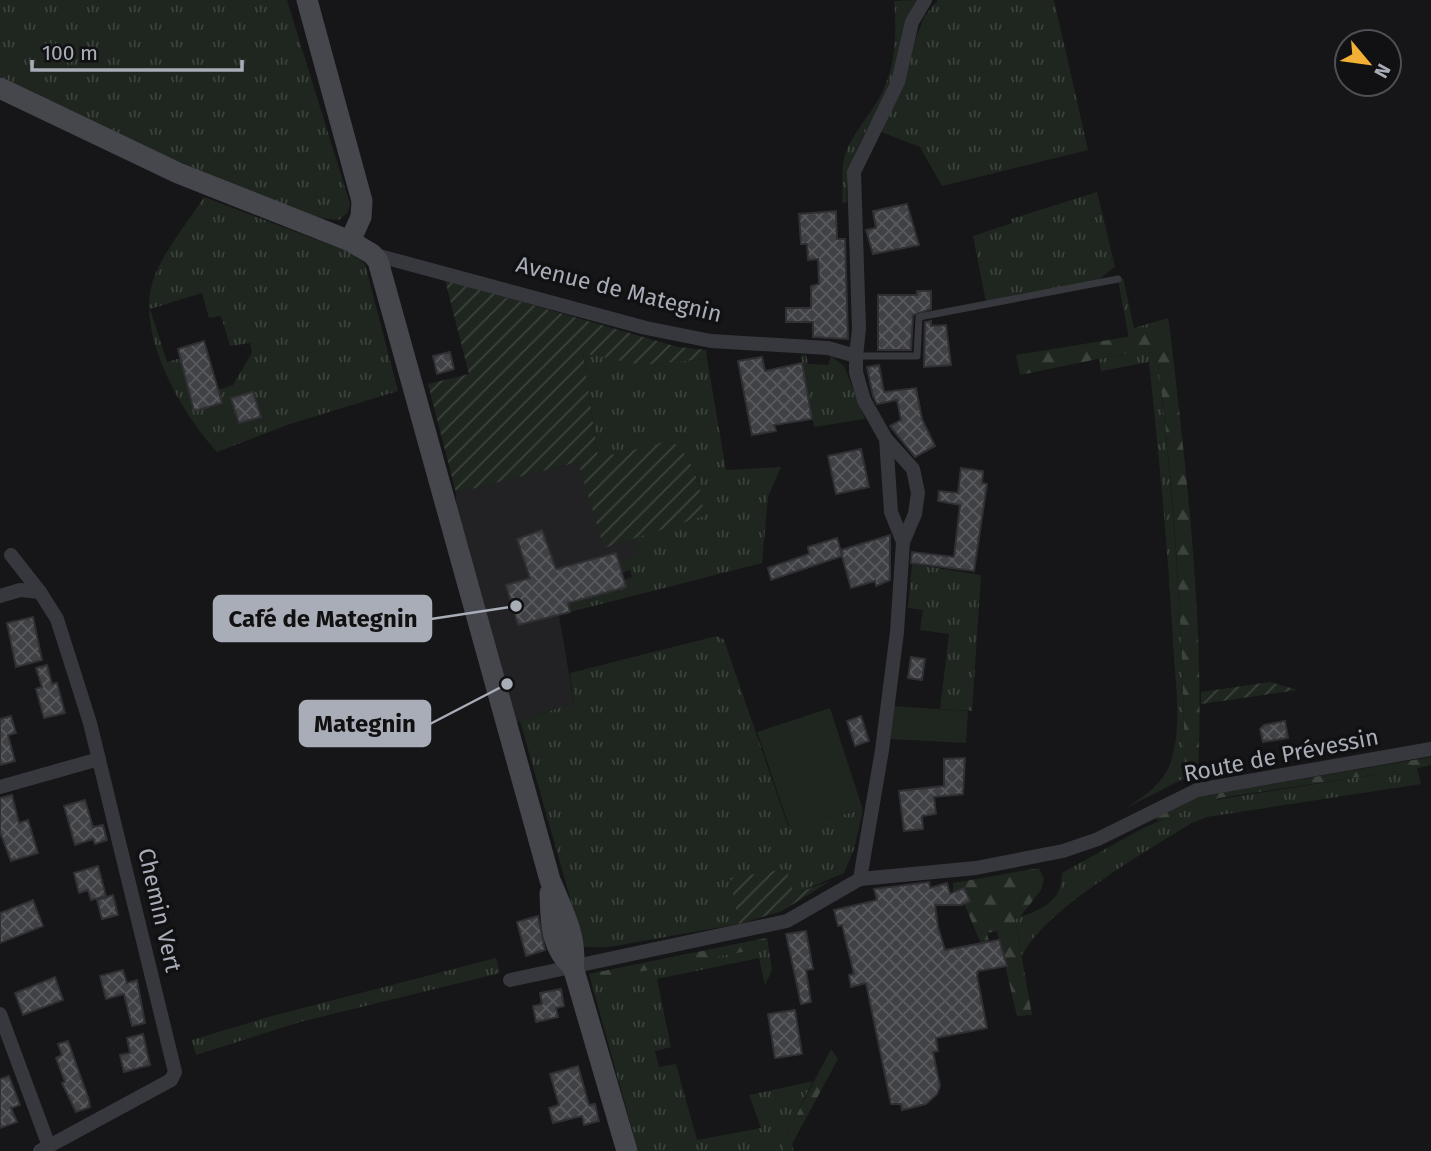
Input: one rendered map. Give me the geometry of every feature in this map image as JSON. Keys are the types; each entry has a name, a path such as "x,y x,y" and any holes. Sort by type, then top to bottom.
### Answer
{"main road":[{"path":"307,0 362,201 361,217 351,241"},
{"path":"0,88 178,173 351,241 372,254 382,271 550,880 551,922 559,955 573,967 626,1151"}],"street":[{"path":"510,980 787,921 860,879 895,645 902,542 915,514 917,484 913,469 886,439 864,400 856,372 859,329 854,172 898,82 912,22 925,0"},
{"name":"Avenue de Mategnin","path":"372,254 646,328 711,341 828,348 856,356"},
{"path":"886,439 891,512 902,542"},
{"name":"Chemin Vert","path":"11,555 57,619 99,759 175,1073 171,1080 44,1148"},
{"path":"0,596 19,590 40,592"},
{"name":"Route de Prévessin","path":"860,879 923,875 1033,858 1090,842 1197,790 1431,749"},
{"path":"0,787 99,759"},
{"path":"0,1014 44,1148"}],"lane":[{"name":"Avenue de Mategnin","path":"856,356 917,356 919,317 1118,279"}],"shaded area":[{"path":"578,462 604,547 634,538 640,557 619,562 626,587 568,602 570,612 559,615 574,703 514,723 456,512 456,493"}],"green space":[{"path":"0,0 287,0 350,204 348,212 339,220 290,209 151,149 0,76"},
{"path":"917,0 907,20 891,82 855,155 847,185 847,202 842,203 845,155 889,77 895,39 894,1"},
{"path":"938,0 1054,0 1088,150 942,186 920,147 881,132 924,17"},
{"path":"1097,192 1115,267 1098,280 986,302 973,236 1012,223 1011,219"},
{"path":"204,197 349,252 365,264 398,391 290,424 217,452 175,393 155,344 150,320 150,297 155,275 171,245","holes":["202,293 209,318 221,316 230,346 250,343 252,353 233,385 218,390 194,411 181,358 167,362 150,309"]},
{"path":"1123,278 1134,328 1168,318 1170,330 1129,338 1118,280"},
{"path":"445,280 678,347 706,350 707,359 641,365 583,353 598,458 671,441 686,456 695,474 704,516 604,548 578,462 456,493 428,384 469,374"},
{"path":"1170,330 1193,552 1199,663 1198,774 1185,778 1177,562 1156,347 1020,375 1016,355"},
{"path":"1156,347 1176,562 1185,778 1126,808 1157,784 1170,764 1176,735 1176,688 1166,537 1149,362 1101,371 1099,359"},
{"path":"583,352 641,365 707,359 726,470 781,467 768,497 762,563 570,612 568,603 632,577 630,570 621,573 618,561 639,556 634,538 704,515 698,480 690,462 598,458"},
{"path":"801,355 806,355 808,364 828,365 831,356 844,366 865,419 814,427"},
{"path":"912,564 981,575 972,711 940,709 949,634 920,630 923,610 908,608"},
{"path":"717,636 724,640 788,826 863,810 854,849 844,873 794,894 730,878 739,924 609,947 584,947 520,721 574,703 570,673"},
{"path":"1270,682 1298,690 1201,704 1201,692"},
{"path":"894,706 968,711 966,743 890,739"},
{"path":"830,708 863,810 789,826 757,732"},
{"path":"1431,757 1431,765 1418,768 1219,798 1158,821 1154,816 1197,797"},
{"path":"1417,768 1421,784 1207,817 1192,823 1124,865 1072,902 1032,940 1022,957 1015,919 1048,904 1058,892 1062,873 1145,827 1208,801"},
{"path":"1039,868 1044,879 1041,890 1020,917 1015,919 1032,1015 1017,1016 997,931 987,933 990,946 981,944 964,903 970,901 965,889 953,893 953,883"},
{"path":"786,869 794,894 830,881 782,911 739,924 730,878"},
{"path":"767,938 772,970 765,985 759,958 657,979 671,1047 655,1051 659,1067 676,1064 697,1140 761,1128 749,1095 813,1081 787,1133 784,1151 638,1151 589,974"},
{"path":"767,938 768,947 591,981 589,974"},
{"path":"496,958 500,973 300,1022 196,1055 192,1040 272,1016"},
{"path":"831,1049 838,1059 792,1144 794,1151 784,1151 787,1133"}],"building":[{"path":"907,204 919,245 873,254 866,230 876,228 873,211"},
{"path":"836,211 837,239 845,239 848,339 813,337 813,322 786,322 786,308 811,308 811,286 819,284 818,259 808,260 807,244 801,244 799,214"},
{"path":"917,291 931,291 931,309 913,315 911,350 878,350 878,295 917,295"},
{"path":"931,321 931,326 946,325 951,365 924,367 925,322"},
{"path":"204,341 222,403 194,411 178,349"},
{"path":"450,352 454,369 437,374 433,356"},
{"path":"762,357 765,371 802,363 812,419 774,425 776,431 752,435 738,361"},
{"path":"879,365 884,392 916,388 922,419 935,446 915,457 890,426 901,420 897,400 877,404 873,396 867,367"},
{"path":"253,392 261,417 239,423 231,398"},
{"path":"861,449 869,487 836,494 828,456"},
{"path":"961,468 983,471 982,483 987,484 974,571 911,563 912,552 954,557 960,505 938,501 939,491 958,493"},
{"path":"542,530 556,569 616,553 626,587 568,603 570,612 518,625 506,585 530,578 517,539"},
{"path":"890,535 890,580 876,586 875,581 851,588 842,556 771,580 768,568 809,554 808,547 837,538 842,555 841,550"},
{"path":"33,617 42,660 16,667 7,623"},
{"path":"911,657 925,659 922,680 908,678"},
{"path":"47,665 52,684 57,683 65,713 44,718 36,689 42,687 36,668"},
{"path":"11,716 16,733 8,735 15,761 0,765 0,719"},
{"path":"861,716 869,741 855,746 847,721"},
{"path":"1285,721 1288,738 1263,742 1260,729 1264,725"},
{"path":"965,758 963,794 934,797 936,814 922,816 923,829 904,831 899,791 944,786 944,759"},
{"path":"12,795 19,823 28,820 38,853 11,861 0,832 0,798"},
{"path":"85,800 93,827 103,825 107,840 95,844 93,839 75,845 64,806"},
{"path":"98,866 106,896 91,900 88,890 79,893 74,873"},
{"path":"929,882 930,888 947,883 950,894 964,888 970,901 961,905 935,905 945,950 999,940 1007,966 978,971 987,1028 936,1038 938,1051 933,1052 940,1086 937,1094 926,1104 902,1110 901,1104 891,1104 866,983 851,987 849,975 854,974 842,925 838,926 834,910 877,900 874,889"},
{"path":"113,895 118,915 102,919 97,900"},
{"path":"33,900 43,926 0,943 0,913"},
{"path":"538,916 545,950 526,956 517,922"},
{"path":"806,931 813,969 806,970 811,1002 801,1004 786,934"},
{"path":"123,970 127,983 137,980 145,1023 132,1026 124,994 106,999 100,976"},
{"path":"55,977 63,1000 23,1015 15,993"},
{"path":"561,989 564,1006 556,1008 558,1017 536,1022 533,1006 542,1004 540,993"},
{"path":"795,1010 802,1054 775,1058 768,1014"},
{"path":"143,1034 150,1065 124,1072 120,1055 130,1053 127,1038"},
{"path":"68,1041 90,1107 76,1112 62,1083 65,1082 56,1058 62,1055 58,1044"},
{"path":"578,1066 589,1105 595,1104 599,1121 584,1125 582,1116 553,1123 549,1108 559,1105 550,1074"},
{"path":"9,1076 20,1105 11,1108 17,1122 0,1128 0,1079"}],"place":[{"name":"Café de Mategnin","path":"516,606"},
{"name":"Mategnin","path":"507,684"}]}
